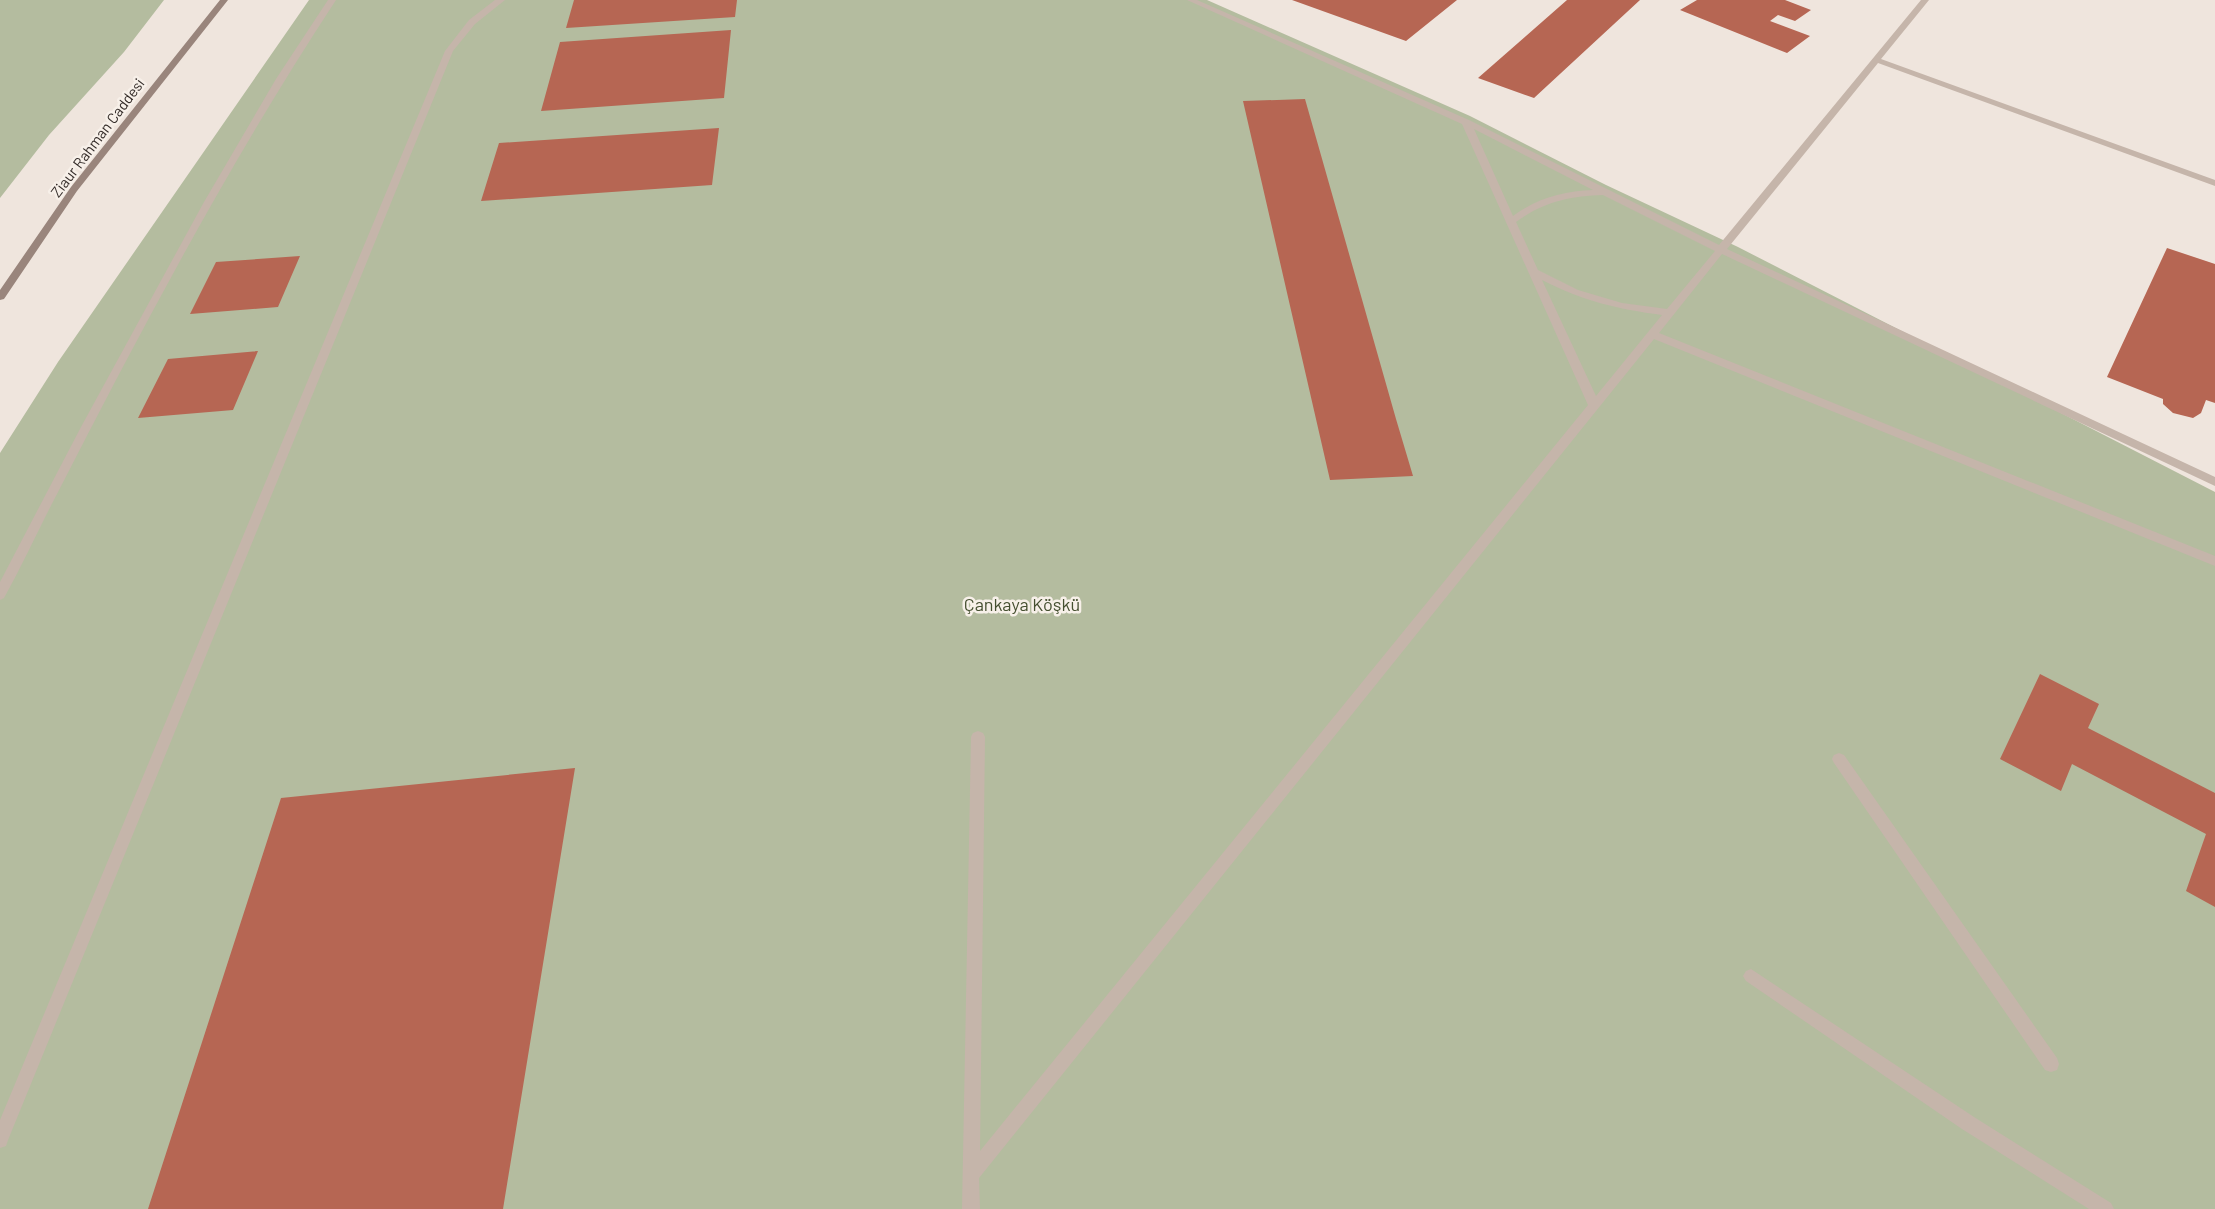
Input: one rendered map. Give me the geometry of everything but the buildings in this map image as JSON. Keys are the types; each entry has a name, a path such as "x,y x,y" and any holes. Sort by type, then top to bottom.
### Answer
{"main road":[{"name":"Ziaur Rahman Caddesi","path":"0,297 74,189 224,0"}],"lane":[{"path":"0,595 38,516 194,226 311,31 332,0"},
{"path":"0,1140 449,51 461,33 476,18 501,0"},
{"path":"1191,0 1466,122 1721,250 2215,482"},
{"path":"971,1175 1594,405 1925,0"},
{"path":"1877,60 2215,183"},
{"path":"1466,122 1536,272 1594,405"},
{"path":"1512,221 1528,208 1550,198 1576,193 1606,192"},
{"path":"1536,272 1574,292 1593,298 1621,306 1670,313"},
{"path":"1652,334 2215,560"},
{"path":"971,1209 978,737"},
{"path":"1839,759 2051,1064"},
{"path":"1750,976 1968,1123 2105,1209"}],"green space":[{"path":"0,0 164,0 124,52 49,135 0,198"},
{"name":"Çankaya Köşkü","path":"309,0 1207,0 1470,116 1606,185 1738,247 2215,492 2215,1209 0,1209 0,453 58,362"}]}
